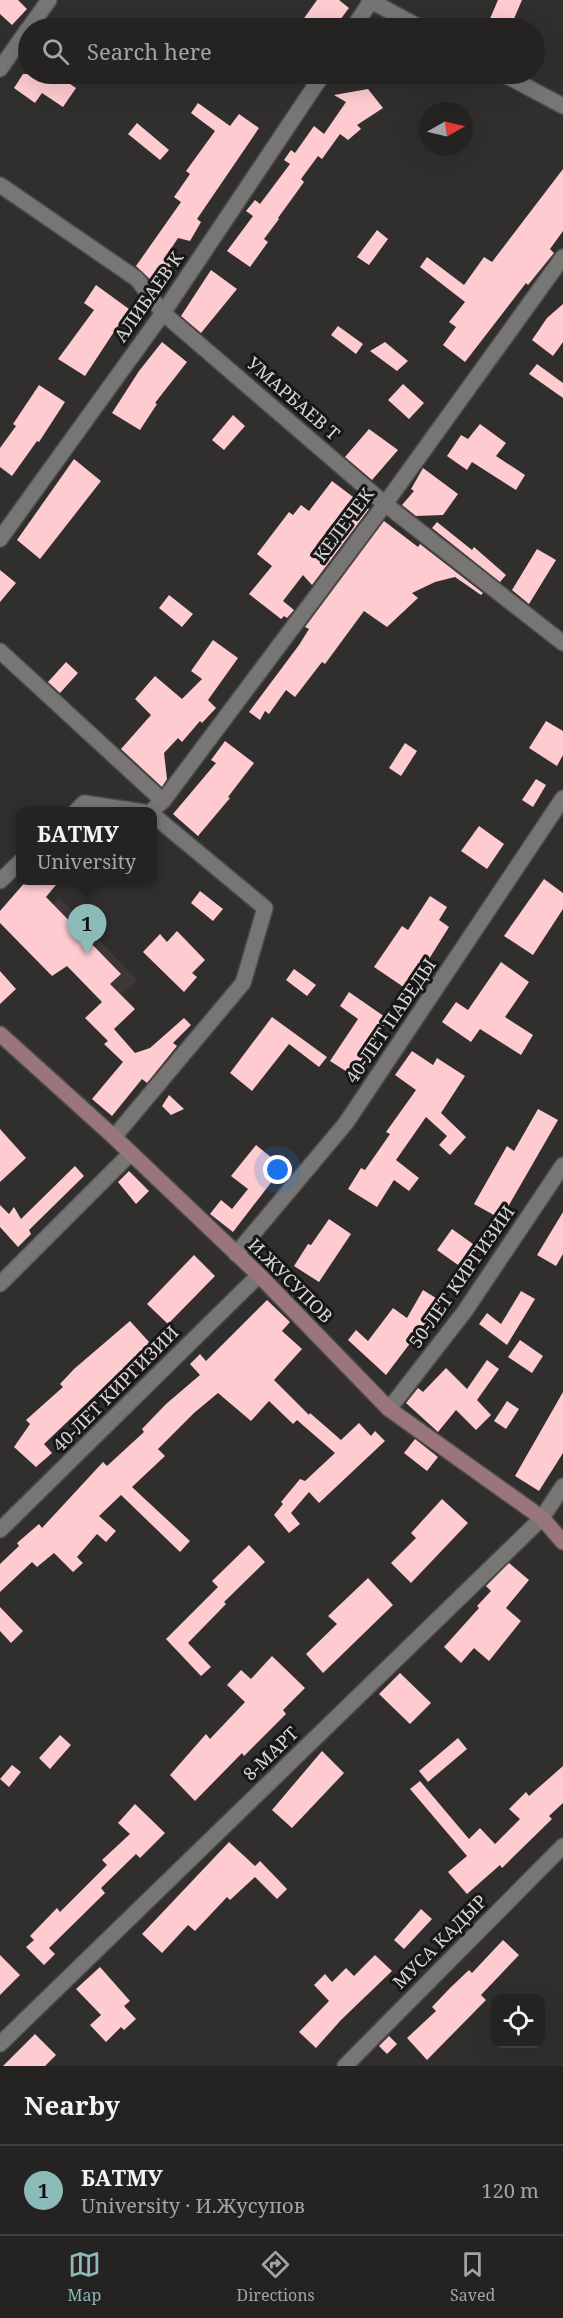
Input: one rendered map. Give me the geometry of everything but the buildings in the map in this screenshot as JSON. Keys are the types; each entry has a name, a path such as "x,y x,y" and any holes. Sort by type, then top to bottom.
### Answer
{"street":[{"path":"37,18 49,0"},
{"path":"359,18 370,1 402,18"},
{"path":"0,69 18,44"},
{"name":"АЛИБАЕВ К","path":"0,539 163,313 316,84"},
{"path":"522,84 563,106"},
{"name":"УМАРБАЕВ Т","path":"0,184 137,279 163,313 385,504 563,643"},
{"name":"КЕЛЕЧЕК","path":"156,807 163,801 385,504 563,257"},
{"path":"0,651 163,801"},
{"name":"40-ЛЕТ ПАБЕДЫ","path":"236,1254 346,1123 563,798"},
{"path":"80,807 84,803 111,807"},
{"path":"114,1137 243,983 265,908 157,818"},
{"path":"0,881 16,866"},
{"name":"И.ЖУСУПОВ","path":"0,1034 114,1137 259,1275 389,1408 542,1518 563,1542"},
{"path":"0,1284 131,1153"},
{"name":"50-ЛЕТ КИРГИЗИИ","path":"389,1408 465,1311 563,1165"},
{"name":"40-ЛЕТ КИРГИЗИИ","path":"0,1530 259,1275"},
{"name":"8-МАРТ","path":"0,2044 542,1518 563,1486"},
{"name":"МУСА КАДЫР","path":"345,2066 563,1846"}],"shaded area":[{"path":"59,897 138,981 112,1002 35,927"}],"place":[{"name":"БАТМУ","path":"87,954"}]}
